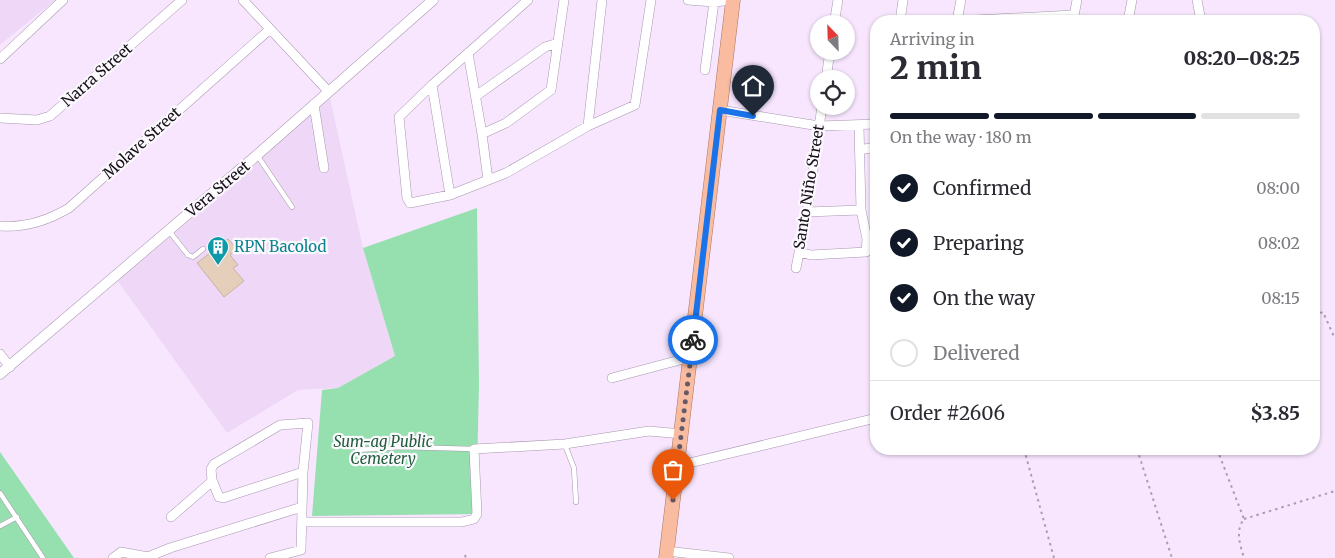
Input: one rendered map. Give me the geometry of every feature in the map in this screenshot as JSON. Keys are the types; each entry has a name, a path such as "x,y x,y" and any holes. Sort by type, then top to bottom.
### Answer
{"highway":[{"path":"666,555 733,0"}],"street":[{"path":"0,59 63,0"},
{"name":"Narra Street","path":"0,118 37,120 50,116 182,0"},
{"path":"243,0 329,92"},
{"name":"Vera Street","path":"0,374 257,155 433,0"},
{"path":"528,0 432,84 399,117 407,198 410,204 417,204 450,195 488,180 525,164 588,126 632,108 636,102 651,0"},
{"path":"482,134 506,123 552,90 564,0"},
{"path":"588,126 602,0"},
{"path":"688,0 714,2 733,0"},
{"path":"836,15 838,0"},
{"path":"901,15 903,0"},
{"path":"958,15 960,0"},
{"path":"1074,15 1076,0"},
{"path":"1129,15 1132,0"},
{"path":"1197,0 1199,15"},
{"path":"705,70 714,2"},
{"name":"Molave Street","path":"0,226 15,227 33,224 68,208 269,30"},
{"path":"476,96 545,47 558,43"},
{"path":"468,54 488,180"},
{"path":"432,84 450,195"},
{"path":"314,105 324,168"},
{"path":"720,110 819,126 870,125"},
{"name":"Santo Niño Street","path":"796,268 807,212 821,115"},
{"path":"799,252 811,255 866,252 867,239 862,210 859,126"},
{"path":"859,150 870,149"},
{"path":"807,212 862,210"},
{"path":"0,354 10,367"},
{"path":"612,378 691,357"},
{"path":"677,466 870,419"},
{"path":"270,558 301,550 303,472 308,424 286,424 275,428 214,464 211,469 212,480 219,497 223,498 303,472"},
{"path":"303,522 462,522 474,519 477,514 474,449 565,444 649,431 682,434"},
{"path":"171,517 212,480"},
{"path":"113,558 121,552 148,556 302,508"},
{"path":"666,555 729,558"}],"lane":[{"path":"257,155 292,207"},
{"path":"168,231 188,255 193,257 203,249"},
{"path":"565,444 574,468 576,502"},
{"path":"357,450 402,447 474,449"},
{"path":"0,493 43,558"},
{"path":"0,526 16,516"}],"path":[{"path":"1320,313 1324,312 1335,339"},
{"path":"1026,455 1054,558"},
{"path":"1139,455 1172,558"},
{"path":"1219,455 1244,519"},
{"path":"1244,558 1239,540 1238,526 1244,519 1335,491"}],"shaded area":[{"path":"0,0 55,0 0,45"},
{"path":"330,98 363,248 395,356 338,388 298,390 227,433 117,280"}],"green space":[{"name":"Sum-ag Public Cemetery","path":"477,208 479,385 476,514 312,516 322,390 338,388 395,356 363,248"},
{"path":"0,452 74,558 0,558"}],"building":[{"name":"RPN Bacolod","path":"228,239 237,249 230,255 238,265 233,268 244,281 224,297 197,263"}],"way so far":[{"path":"673,500 693,340"}],"place":[{"name":"RPN Bacolod","path":"218,266"}],"route":[{"path":"693,340 720,110 753,116"}]}
